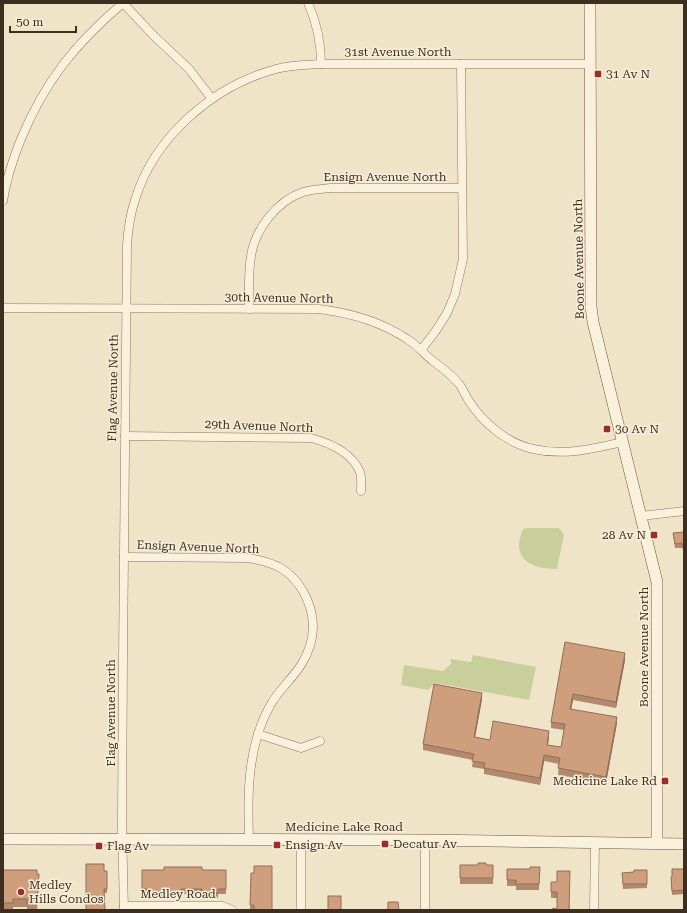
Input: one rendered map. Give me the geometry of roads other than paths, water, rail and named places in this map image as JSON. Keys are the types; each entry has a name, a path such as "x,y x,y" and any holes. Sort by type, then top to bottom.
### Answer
{"street":[{"path":"3,201 5,188 15,154 28,122 44,91 65,62 89,34 123,3 153,35 189,69 212,99"},
{"path":"308,3 318,30 321,50 321,64"},
{"name":"Boone Avenue North","path":"590,3 591,307 593,322 656,582 657,843"},
{"name":"31st Avenue North","path":"212,99 253,77 277,69 321,64 590,64"},
{"path":"421,350 447,313 455,294 463,259 461,64"},
{"name":"Flag Avenue North","path":"124,908 124,557 126,308 129,222 135,199 156,155 172,135 191,116 212,99"},
{"name":"Ensign Avenue North","path":"249,309 251,256 255,240 264,224 275,210 288,200 303,192 315,189 462,188"},
{"name":"30th Avenue North","path":"3,308 319,309 345,312 370,319 391,329 421,350 447,371 460,385 469,401 481,417 496,431 513,442 532,449 552,452 572,452 591,450 622,442"},
{"name":"29th Avenue North","path":"125,436 311,438 326,442 340,450 354,462 361,473 361,491"},
{"path":"641,516 684,511"},
{"name":"Ensign Avenue North","path":"124,557 248,558 266,561 292,575 308,599 312,612 313,637 301,666 271,703 258,734 251,762 249,790 249,840"},
{"path":"258,734 301,748 320,741"},
{"name":"Medicine Lake Road","path":"3,838 425,840 684,844"},
{"path":"300,910 301,840"},
{"path":"425,840 425,910"},
{"path":"594,910 595,842"},
{"name":"Medley Road","path":"124,908 223,906 232,910"}],"place":[{"name":"31 Av N","path":"598,74"},
{"name":"30 Av N","path":"607,429"},
{"name":"28 Av N","path":"654,535"},
{"name":"Medicine Lake Rd","path":"665,781"},
{"name":"Decatur Av","path":"385,844"},
{"name":"Ensign Av","path":"277,845"},
{"name":"Flag Av","path":"99,846"},
{"name":"Medley Hills Condos","path":"21,892"}]}
